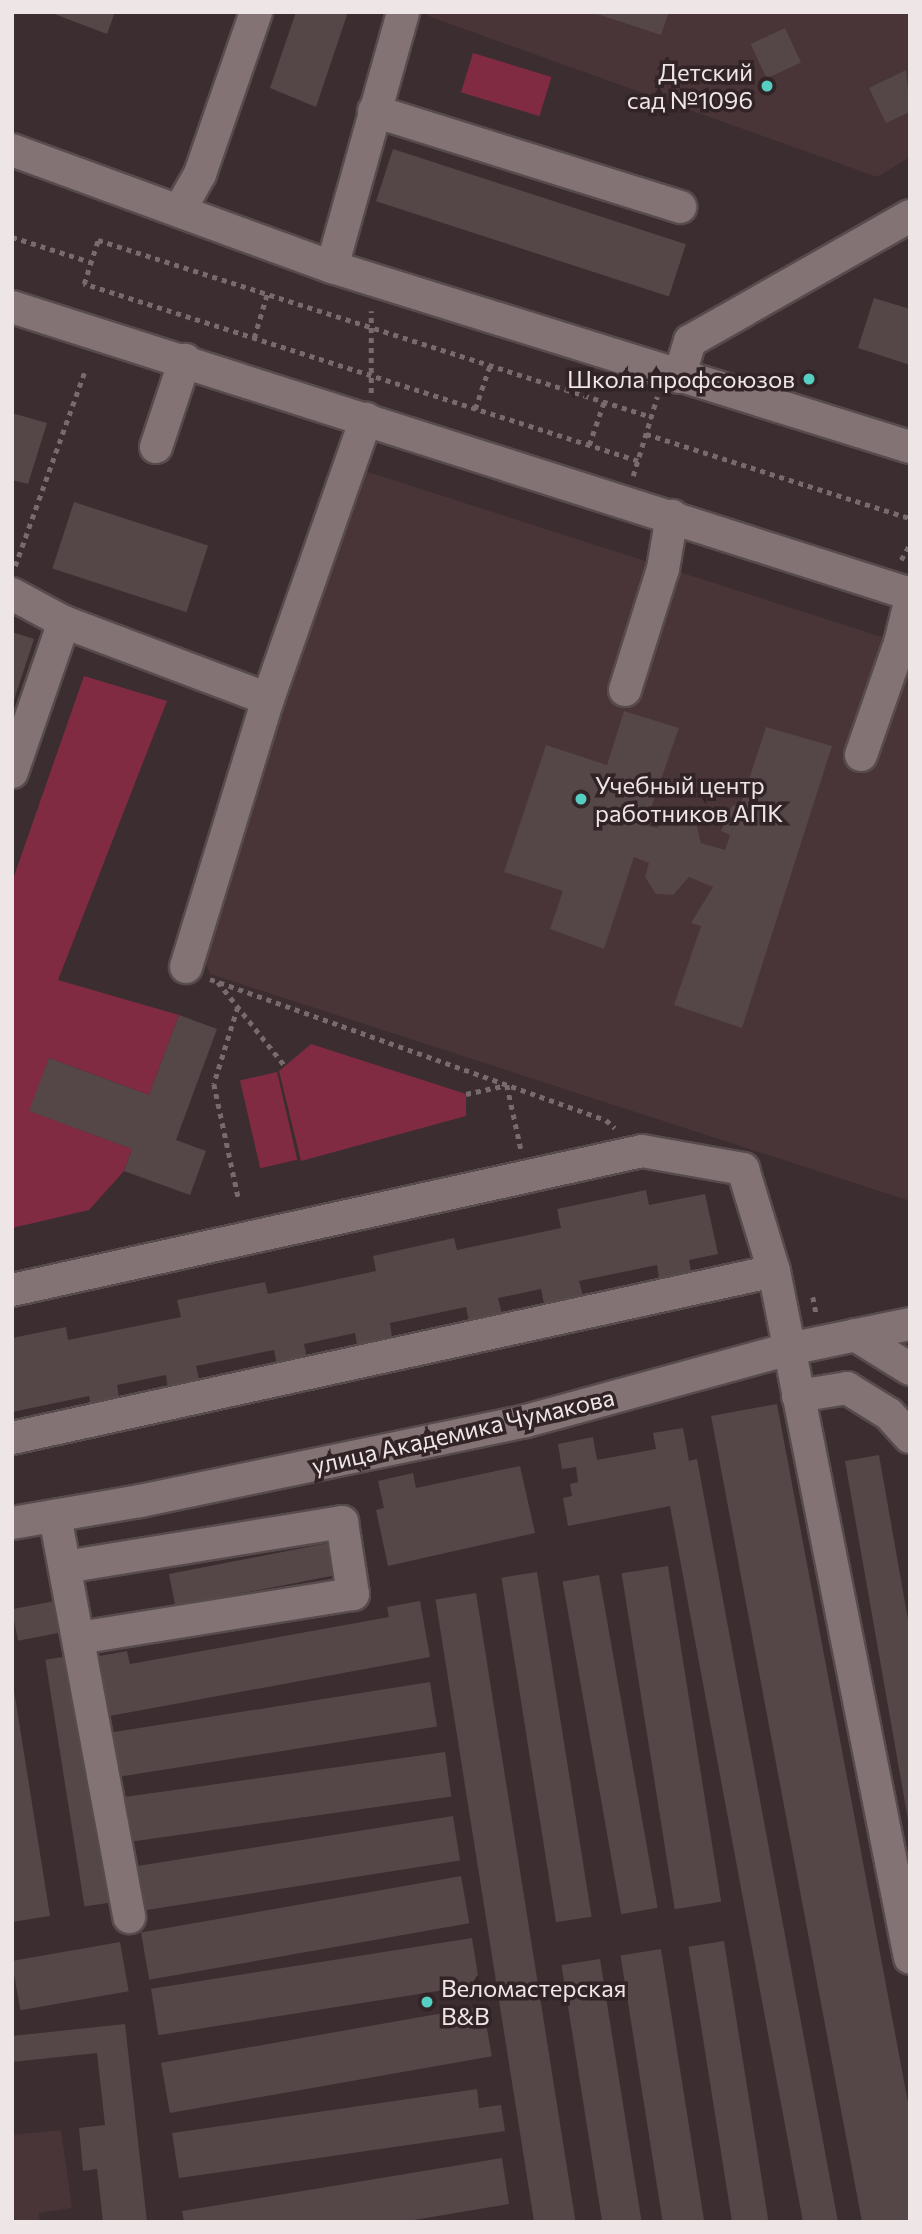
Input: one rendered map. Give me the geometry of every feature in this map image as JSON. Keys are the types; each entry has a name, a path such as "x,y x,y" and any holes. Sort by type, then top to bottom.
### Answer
{"street":[{"path":"179,211 200,174 256,12"},
{"path":"332,267 404,12"},
{"path":"374,111 680,207"},
{"path":"12,150 332,267 910,447"},
{"path":"672,375 690,341 905,230"},
{"path":"12,307 185,360 910,594"},
{"path":"156,447 185,360"},
{"path":"193,972 268,699 366,419"},
{"path":"625,690 663,569 672,516"},
{"path":"12,594 64,622 268,699"},
{"path":"861,755 901,643 910,602"},
{"path":"12,772 64,622"},
{"path":"12,1290 642,1151 743,1169 774,1271 910,1958"},
{"path":"12,1438 774,1271"},
{"name":"улица Академика Чумакова","path":"12,1523 526,1421 789,1349 910,1324"},
{"path":"855,1335 910,1369"},
{"path":"798,1396 847,1388 889,1414 910,1437"},
{"path":"55,1516 129,1917"},
{"path":"65,1567 342,1522 354,1594 78,1638"}],"path":[{"path":"12,237 91,262"},
{"path":"638,461 84,284 98,240 652,417"},
{"path":"254,338 267,294"},
{"path":"475,409 490,365"},
{"path":"12,573 85,370"},
{"path":"626,501 652,417 672,375"},
{"path":"589,445 604,402"},
{"path":"646,434 910,518"},
{"path":"193,972 606,1120 642,1151"},
{"path":"218,982 285,1066"},
{"path":"238,1007 214,1084 239,1201"},
{"path":"466,1094 507,1085"},
{"path":"507,1085 528,1176"}],"shaded area":[{"name":"Детский сад №1096","path":"429,12 910,12 910,157 877,177 428,16"},
{"path":"473,53 551,77 539,116 461,92"},
{"name":"Учебный центр работников АПК","path":"362,470 910,646 910,1201 210,974 201,952"},
{"path":"84,676 167,701 58,980 179,1015 149,1095 49,1058 30,1111 132,1149 124,1171 89,1210 12,1228 12,882"},
{"path":"311,1044 466,1094 466,1116 301,1161 279,1071"},
{"path":"277,1072 297,1160 260,1168 240,1081"},
{"path":"61,2130 72,2208 39,2213 40,2222 12,2222 12,2135"}],"building":[{"path":"49,12 115,12 107,34"},
{"path":"296,12 348,12 316,107 270,88"},
{"path":"591,12 669,12 661,35"},
{"path":"785,28 801,62 767,78 751,44"},
{"path":"906,70 910,112 886,123 869,88"},
{"path":"393,149 686,244 669,296 376,201"},
{"path":"874,298 910,309 910,365 858,348"},
{"path":"12,413 47,423 28,484 12,480"},
{"path":"74,502 208,546 186,612 52,569"},
{"path":"12,632 34,639 13,703 12,703"},
{"path":"624,711 679,728 645,825 657,828 667,815 684,811 695,818 701,843 725,850 730,835 721,831 732,806 741,804 766,727 832,746 742,1028 674,1005 701,926 691,923 713,887 689,877 673,895 656,894 645,877 649,863 634,857 604,949 550,929 563,891 504,872 546,745 607,765"},
{"path":"179,1015 217,1029 176,1140 206,1151 190,1195 124,1171 132,1149 29,1111 49,1058 149,1095"},
{"path":"646,1190 649,1205 705,1194 718,1254 689,1260 691,1272 659,1279 657,1265 579,1281 583,1296 544,1304 541,1289 498,1298 502,1314 469,1321 466,1307 390,1323 392,1337 357,1345 355,1333 304,1344 307,1358 277,1365 274,1350 196,1366 200,1383 168,1390 166,1375 117,1385 120,1402 91,1408 89,1396 12,1412 12,1338 66,1327 68,1340 181,1317 177,1300 265,1282 268,1294 376,1271 373,1256 454,1238 457,1250 561,1228 557,1209"},
{"path":"777,1404 910,2113 910,2222 862,2222 711,1416"},
{"path":"683,1428 689,1461 697,1459 838,2222 803,2222 670,1506 568,1526 563,1498 572,1496 570,1484 578,1482 576,1467 562,1469 558,1444 593,1437 597,1460 656,1449 653,1433"},
{"path":"879,1455 910,1631 908,1820 845,1461"},
{"path":"520,1466 535,1533 388,1566 376,1510 384,1508 378,1481 413,1473 416,1488"},
{"path":"328,1543 334,1575 175,1606 169,1574"},
{"path":"668,1566 721,1902 675,1909 622,1573"},
{"path":"537,1572 592,1917 556,1922 501,1578"},
{"path":"599,1575 658,1908 621,1914 563,1581"},
{"path":"476,1593 576,2222 534,2222 436,1599"},
{"path":"60,1600 66,1631 18,1641 12,1609"},
{"path":"420,1601 430,1657 104,1717 94,1657 127,1651 130,1664 389,1617 387,1607"},
{"path":"75,1655 114,1902 84,1907 45,1660"},
{"path":"12,1678 50,1916 12,1922"},
{"path":"430,1682 437,1726 113,1778 106,1733"},
{"path":"445,1752 451,1797 123,1843 117,1798"},
{"path":"453,1816 460,1860 136,1912 129,1867"},
{"path":"461,1876 469,1923 149,1980 141,1932"},
{"path":"472,1938 479,1984 158,2035 151,1989"},
{"path":"724,1941 769,2222 732,2222 688,1947"},
{"path":"120,1942 129,1991 20,2010 12,1961"},
{"path":"661,1949 704,2222 663,2222 621,1955"},
{"path":"600,1959 642,2222 602,2222 561,1965"},
{"path":"483,2006 492,2056 170,2113 161,2063"},
{"path":"125,2024 147,2222 103,2222 97,2169 83,2171 79,2128 105,2125 97,2053 12,2062 12,2036"},
{"path":"477,2089 479,2108 501,2105 505,2131 179,2178 172,2133"},
{"path":"502,2158 509,2204 402,2222 184,2222 182,2211"}],"place":[{"name":"Детский сад №1096","path":"767,86"},
{"name":"Школа профсоюзов","path":"809,379"},
{"name":"Учебный центр работников АПК","path":"581,799"},
{"name":"Веломастерская B&B","path":"427,2002"}]}
